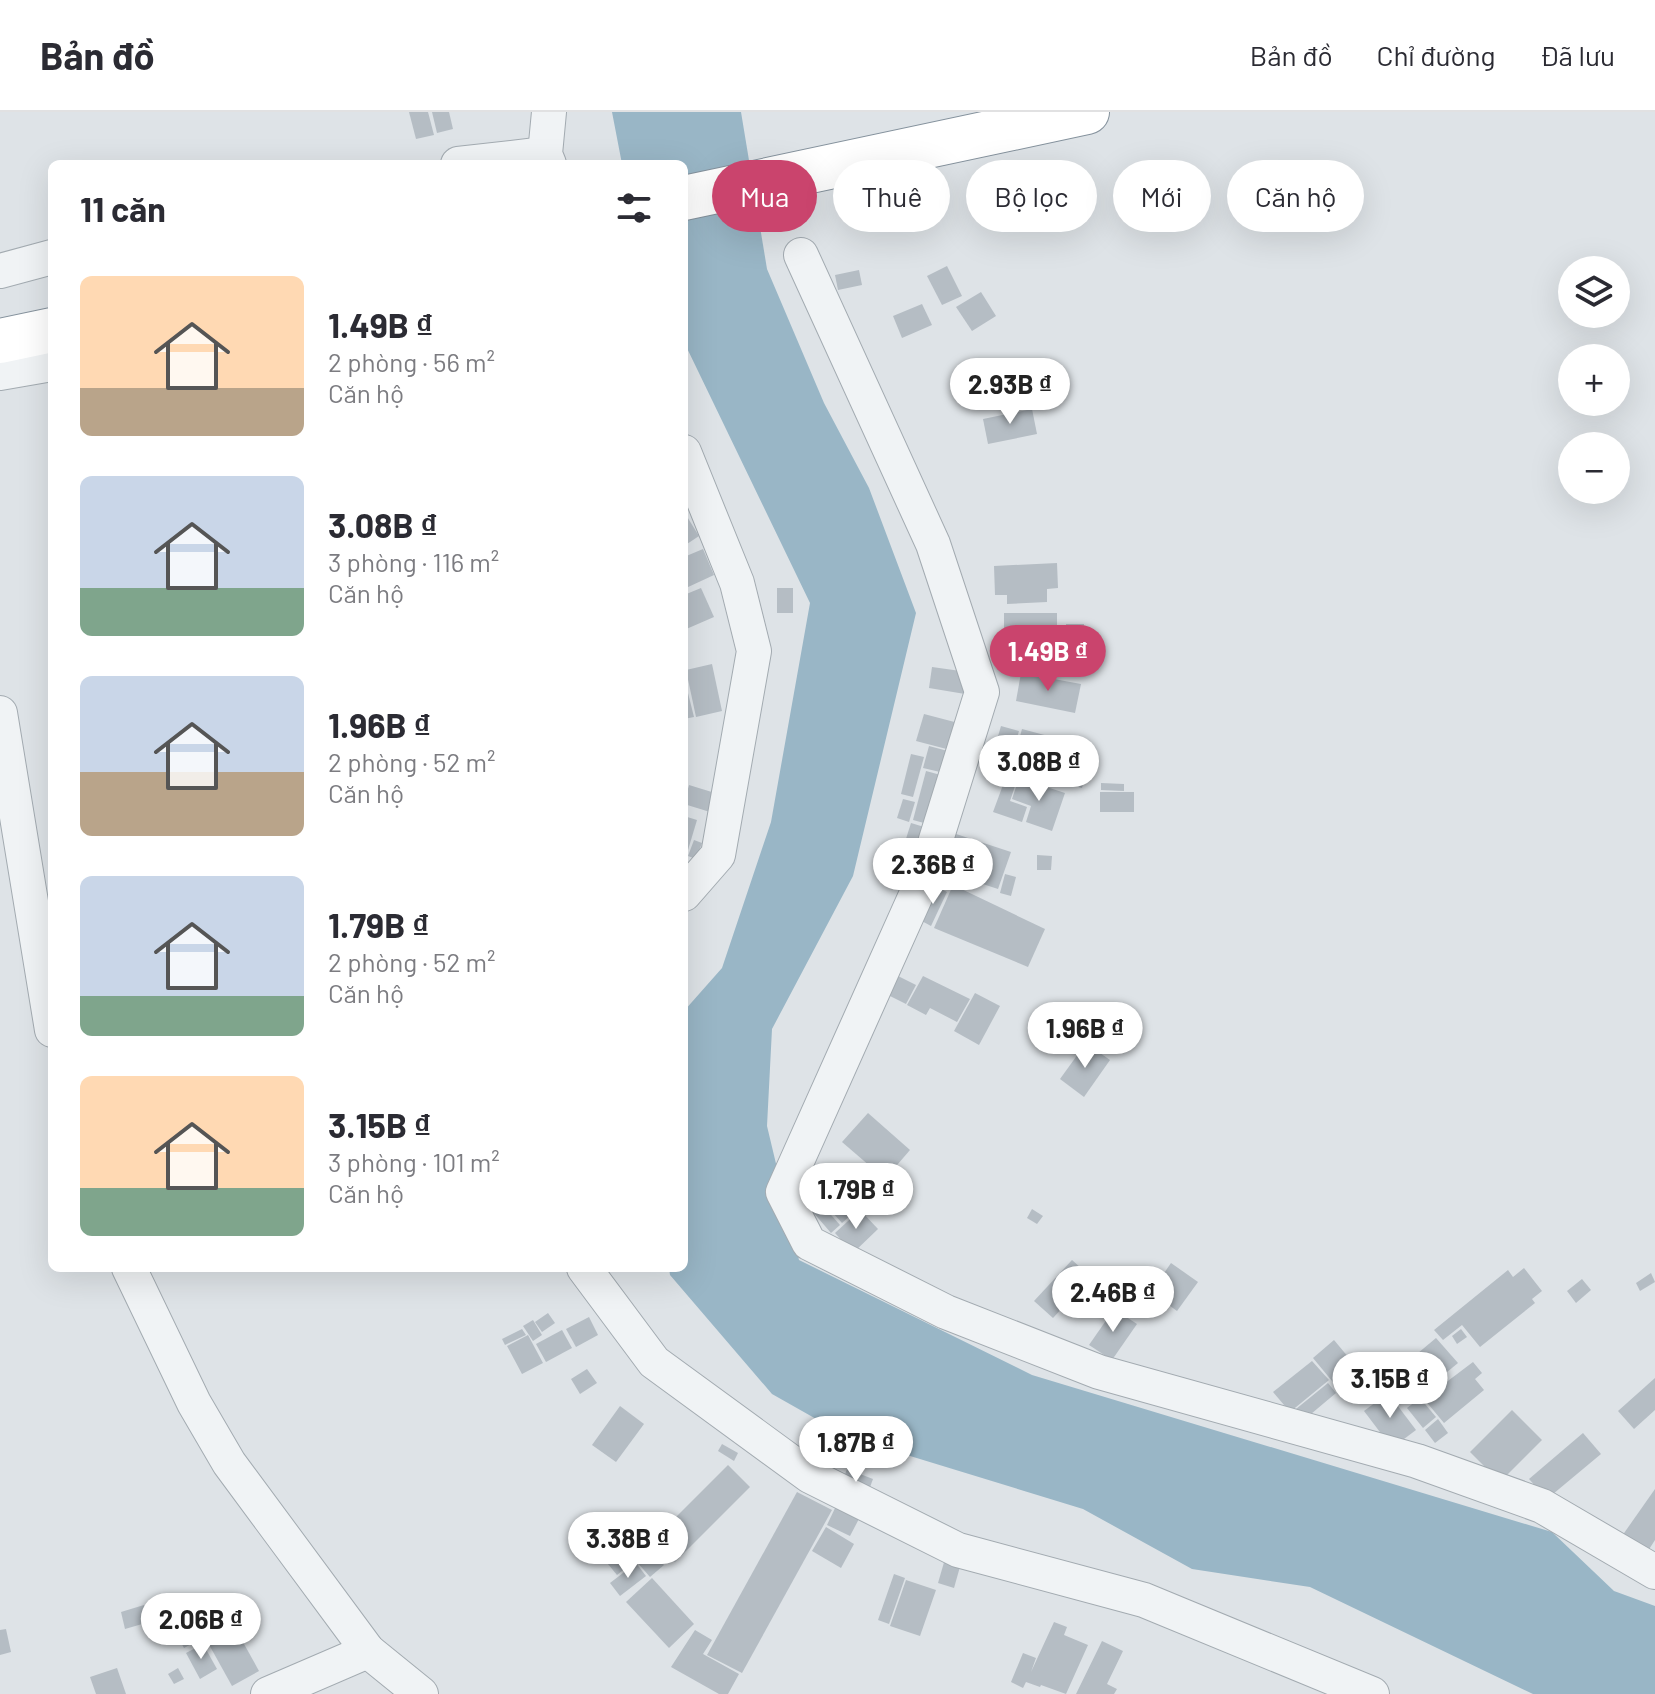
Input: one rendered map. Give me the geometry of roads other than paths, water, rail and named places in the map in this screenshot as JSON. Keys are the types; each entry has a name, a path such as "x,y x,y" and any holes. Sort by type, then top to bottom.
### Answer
{"highway":[{"path":"688,197 1087,112"},
{"path":"0,341 48,331"}],"street":[{"path":"547,159 549,112"},
{"path":"801,255 933,544 982,692 925,875 783,1192 809,1243 946,1312 1099,1372 1417,1461 1542,1506 1655,1572"},
{"path":"0,271 48,258"},
{"path":"0,373 48,365"},
{"path":"688,462 737,583 754,651 718,855 688,889"},
{"path":"0,713 48,1006"},
{"path":"131,1272 194,1403 229,1463 368,1651 421,1694"},
{"path":"587,1272 654,1362 810,1476 958,1550 1144,1600 1371,1694"},
{"path":"268,1694 368,1651"}],"water":[{"path":"612,112 741,112 749,160 712,160 712,232 761,232 767,269 824,403 869,488 916,613 853,876 772,1029 767,1126 799,1260 1032,1375 1552,1532 1614,1591 1655,1606 1655,1694 1533,1694 1310,1587 1192,1569 1083,1509 848,1437 772,1394 670,1275 670,1272 688,1272 688,1006 722,968 771,822 810,603 688,350 688,160 621,160"}]}
